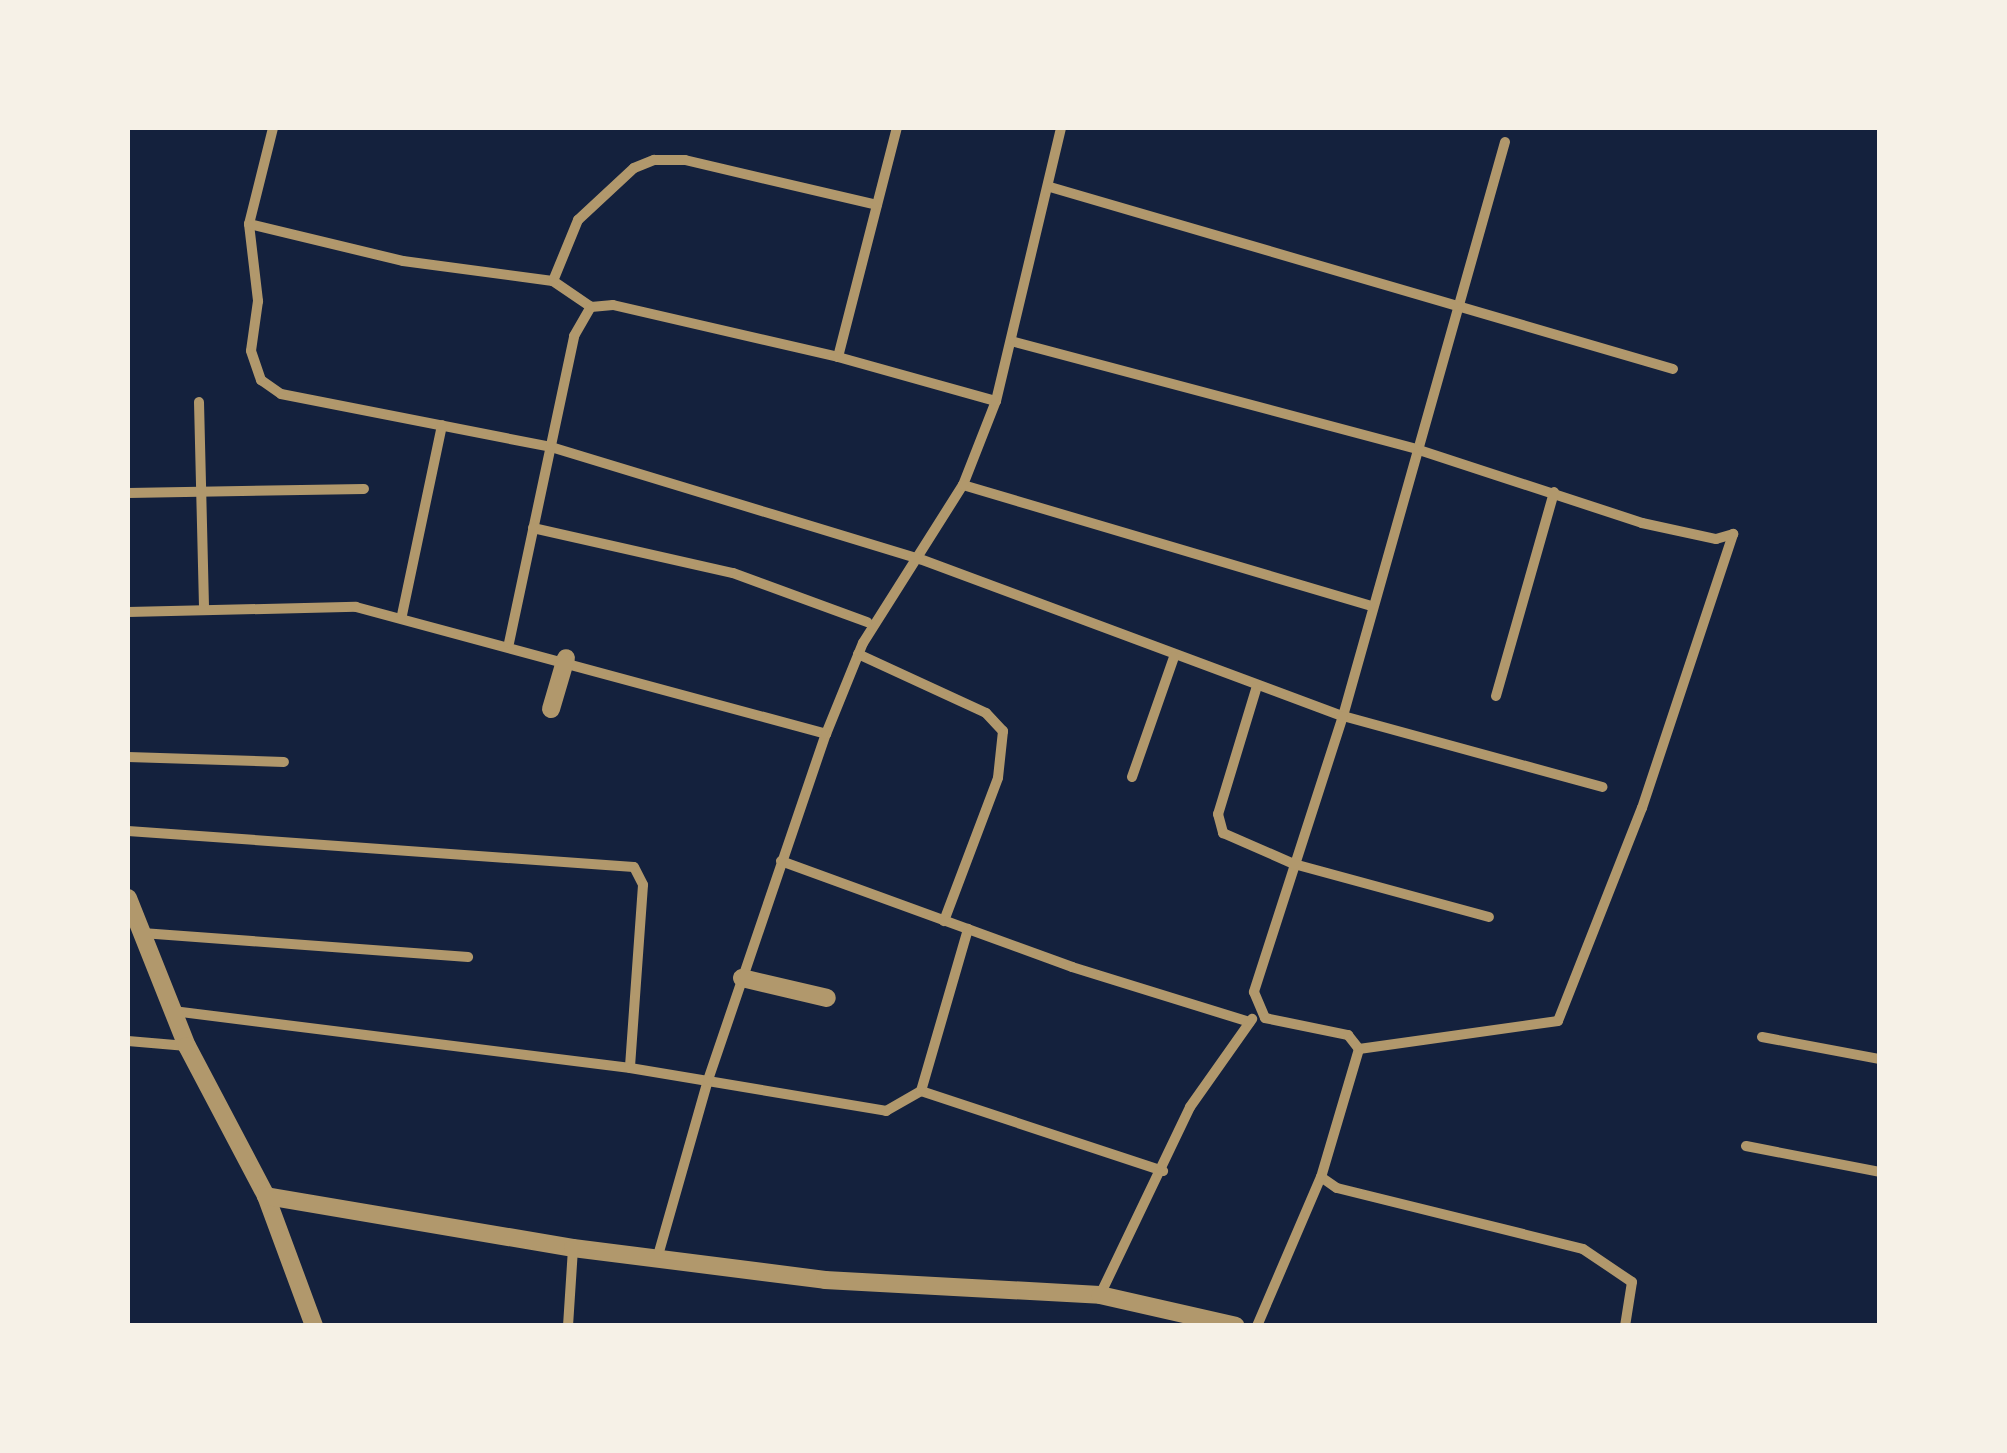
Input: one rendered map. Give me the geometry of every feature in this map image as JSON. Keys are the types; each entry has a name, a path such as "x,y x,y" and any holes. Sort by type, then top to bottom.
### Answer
{"street":[{"path":"272,128 249,224 258,301 251,351 261,380 281,394 550,447 920,559 1174,658 1343,716 1602,787"},
{"path":"838,357 897,128"},
{"path":"657,1259 708,1080 826,734 858,654 963,485 996,401 1062,128"},
{"path":"1100,1295 1163,1171 1190,1107 1258,1010 1256,978 1343,716 1504,142"},
{"path":"552,281 578,220 634,168 654,160 685,160 877,205"},
{"path":"1050,187 1672,369"},
{"path":"249,224 453,270 552,281 590,307 612,305 838,357 996,401"},
{"path":"509,643 574,336 590,307"},
{"path":"1012,340 1416,450 1642,523 1716,539 1732,534 1642,808 1558,1021 1359,1049"},
{"path":"200,402 204,608"},
{"path":"402,615 442,425"},
{"path":"963,485 1371,606"},
{"path":"128,493 364,488"},
{"path":"1496,696 1554,492"},
{"path":"533,528 734,573 867,622"},
{"path":"128,612 306,603 402,615 826,734"},
{"path":"858,654 986,713 1004,731 998,778 944,920"},
{"path":"551,709 566,658"},
{"path":"1132,777 1174,658"},
{"path":"1257,686 1218,824 1231,840 1294,864 1489,917"},
{"path":"128,756 284,762"},
{"path":"128,831 634,867 643,885 630,1068"},
{"path":"781,861 968,929 1250,1022"},
{"path":"128,898 187,1046 266,1196 314,1326"},
{"path":"173,1011 630,1068 864,1112 902,1108 921,1091 968,929"},
{"path":"142,933 468,956"},
{"path":"742,978 827,998"},
{"path":"1258,1010 1273,1021 1348,1035 1359,1049"},
{"path":"1762,1037 1880,1059"},
{"path":"128,1041 187,1046"},
{"path":"1257,1326 1321,1177 1320,1164 1359,1049"},
{"path":"921,1091 1163,1171"},
{"path":"1746,1146 1880,1172"},
{"path":"1321,1177 1337,1188 1583,1249 1632,1282 1625,1326"},
{"path":"266,1196 657,1259 938,1290 1100,1295 1197,1321 1236,1326"},
{"path":"568,1326 572,1248"}]}
